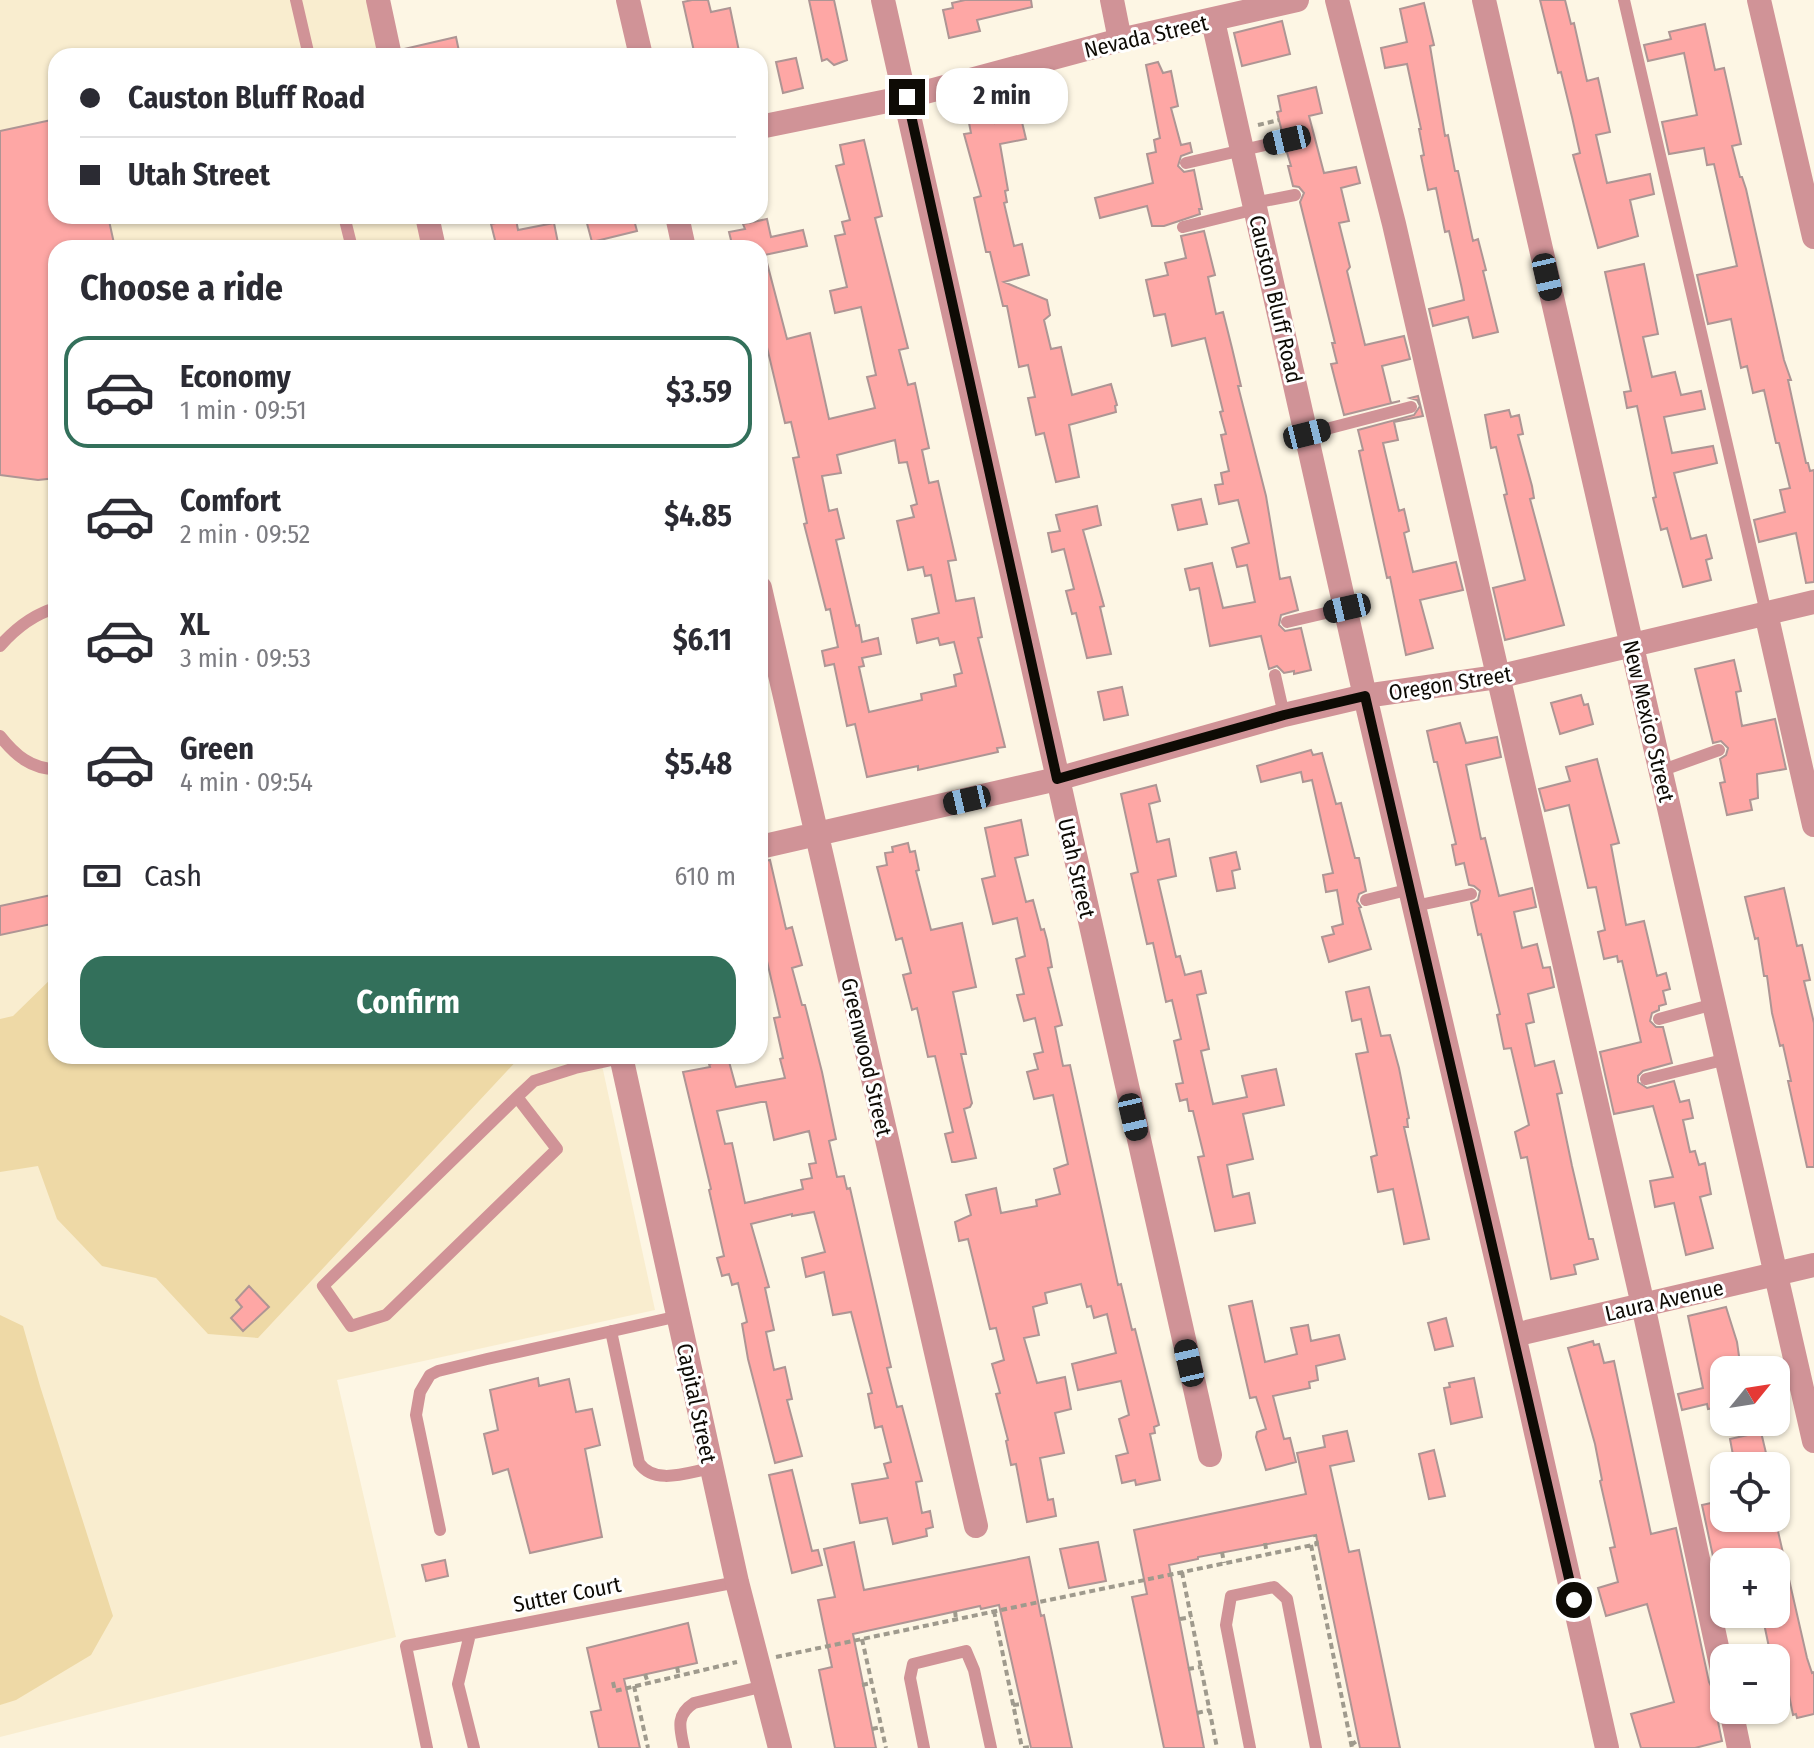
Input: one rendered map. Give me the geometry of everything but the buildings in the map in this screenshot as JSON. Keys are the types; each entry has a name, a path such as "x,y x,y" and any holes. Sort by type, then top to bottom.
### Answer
{"street":[{"path":"378,0 388,48"},
{"path":"628,0 639,48"},
{"name":"Utah Street","path":"883,0 1210,1455"},
{"path":"1112,0 1120,40"},
{"name":"Nevada Street","path":"768,125 907,97 1120,40 1297,0"},
{"path":"1337,0 1397,239 1643,1305 1716,1644"},
{"name":"New Mexico Street","path":"1484,0 1814,1441"},
{"path":"1759,0 1814,237"},
{"name":"Causton Bluff Road","path":"1213,21 1607,1748"},
{"name":"Oregon Street","path":"768,845 1057,779 1284,715 1365,696 1497,677 1814,602"},
{"path":"1766,613 1814,825"},
{"name":"Greenwood Street","path":"768,624 976,1526"},
{"name":"Capital Street","path":"623,1064 737,1582 780,1748"},
{"name":"Laura Avenue","path":"1514,1335 1814,1265"},
{"path":"1734,1724 1739,1748"}],"lane":[{"path":"296,0 307,48"},
{"path":"1624,0 1766,613"},
{"path":"1186,163 1287,140"},
{"path":"1183,227 1295,195"},
{"path":"1307,434 1411,407"},
{"path":"1287,622 1347,608"},
{"path":"0,646 24,624 48,612"},
{"path":"1275,675 1284,715"},
{"path":"0,736 19,757 48,769"},
{"path":"1660,771 1719,750"},
{"path":"1366,900 1471,894"},
{"path":"1659,1019 1714,1004"},
{"path":"1646,1079 1727,1059"},
{"path":"517,1097 557,1149 386,1315 351,1326 323,1286 517,1097 534,1081 592,1064"},
{"path":"440,1530 416,1415 420,1392 430,1375 679,1316"},
{"path":"611,1331 639,1463 644,1470 660,1477 712,1468"},
{"name":"Sutter Court","path":"427,1748 406,1646 737,1582"},
{"path":"1250,1748 1226,1625 1231,1596 1274,1587 1287,1599 1316,1748"},
{"path":"470,1634 458,1684 474,1748"},
{"path":"924,1748 910,1678 913,1664 966,1651 974,1670 991,1748"},
{"path":"684,1748 679,1726 685,1709 694,1703 764,1686"}],"path":[{"path":"772,1657 852,1638 862,1639 907,1626 956,1619 1317,1544 1315,1535"},
{"path":"1265,1543 1267,1554"},
{"path":"1311,1545 1352,1746"},
{"path":"1222,1552 1224,1563"},
{"path":"1182,1572 1217,1748"},
{"path":"1098,1582 1099,1589"},
{"path":"1319,1585 1326,1583"},
{"path":"955,1611 956,1619"},
{"path":"994,1611 1006,1655 1022,1748 1031,1747"},
{"path":"1180,1619 1191,1617"},
{"path":"1328,1627 1335,1626"},
{"path":"862,1639 886,1748"},
{"path":"613,1682 615,1691 743,1661"},
{"path":"677,1667 679,1676"},
{"path":"1188,1669 1201,1667"},
{"path":"1337,1671 1344,1671"},
{"path":"645,1674 648,1683"},
{"path":"862,1685 872,1683"},
{"path":"634,1686 648,1748"},
{"path":"1013,1705 1022,1704"},
{"path":"1345,1711 1352,1709"},
{"path":"1197,1713 1210,1710"},
{"path":"636,1728 643,1726"},
{"path":"872,1729 881,1727"},
{"path":"1352,1746 1358,1740"}],"shaded area":[{"path":"0,0 373,0 383,48 48,48 48,224 422,224 425,240 48,240 48,1064 602,1064 655,1310 337,1380 396,1637 0,1737"},
{"path":"48,982 48,1064 514,1064 258,1338 208,1334 156,1278 102,1266 57,1219 38,1166 0,1172 0,1019 13,1016"},
{"path":"0,1315 23,1326 113,1616 91,1655 16,1700 0,1705"}],"route":[{"path":"907,97 1057,779 1284,715 1365,696 1574,1600"}]}
